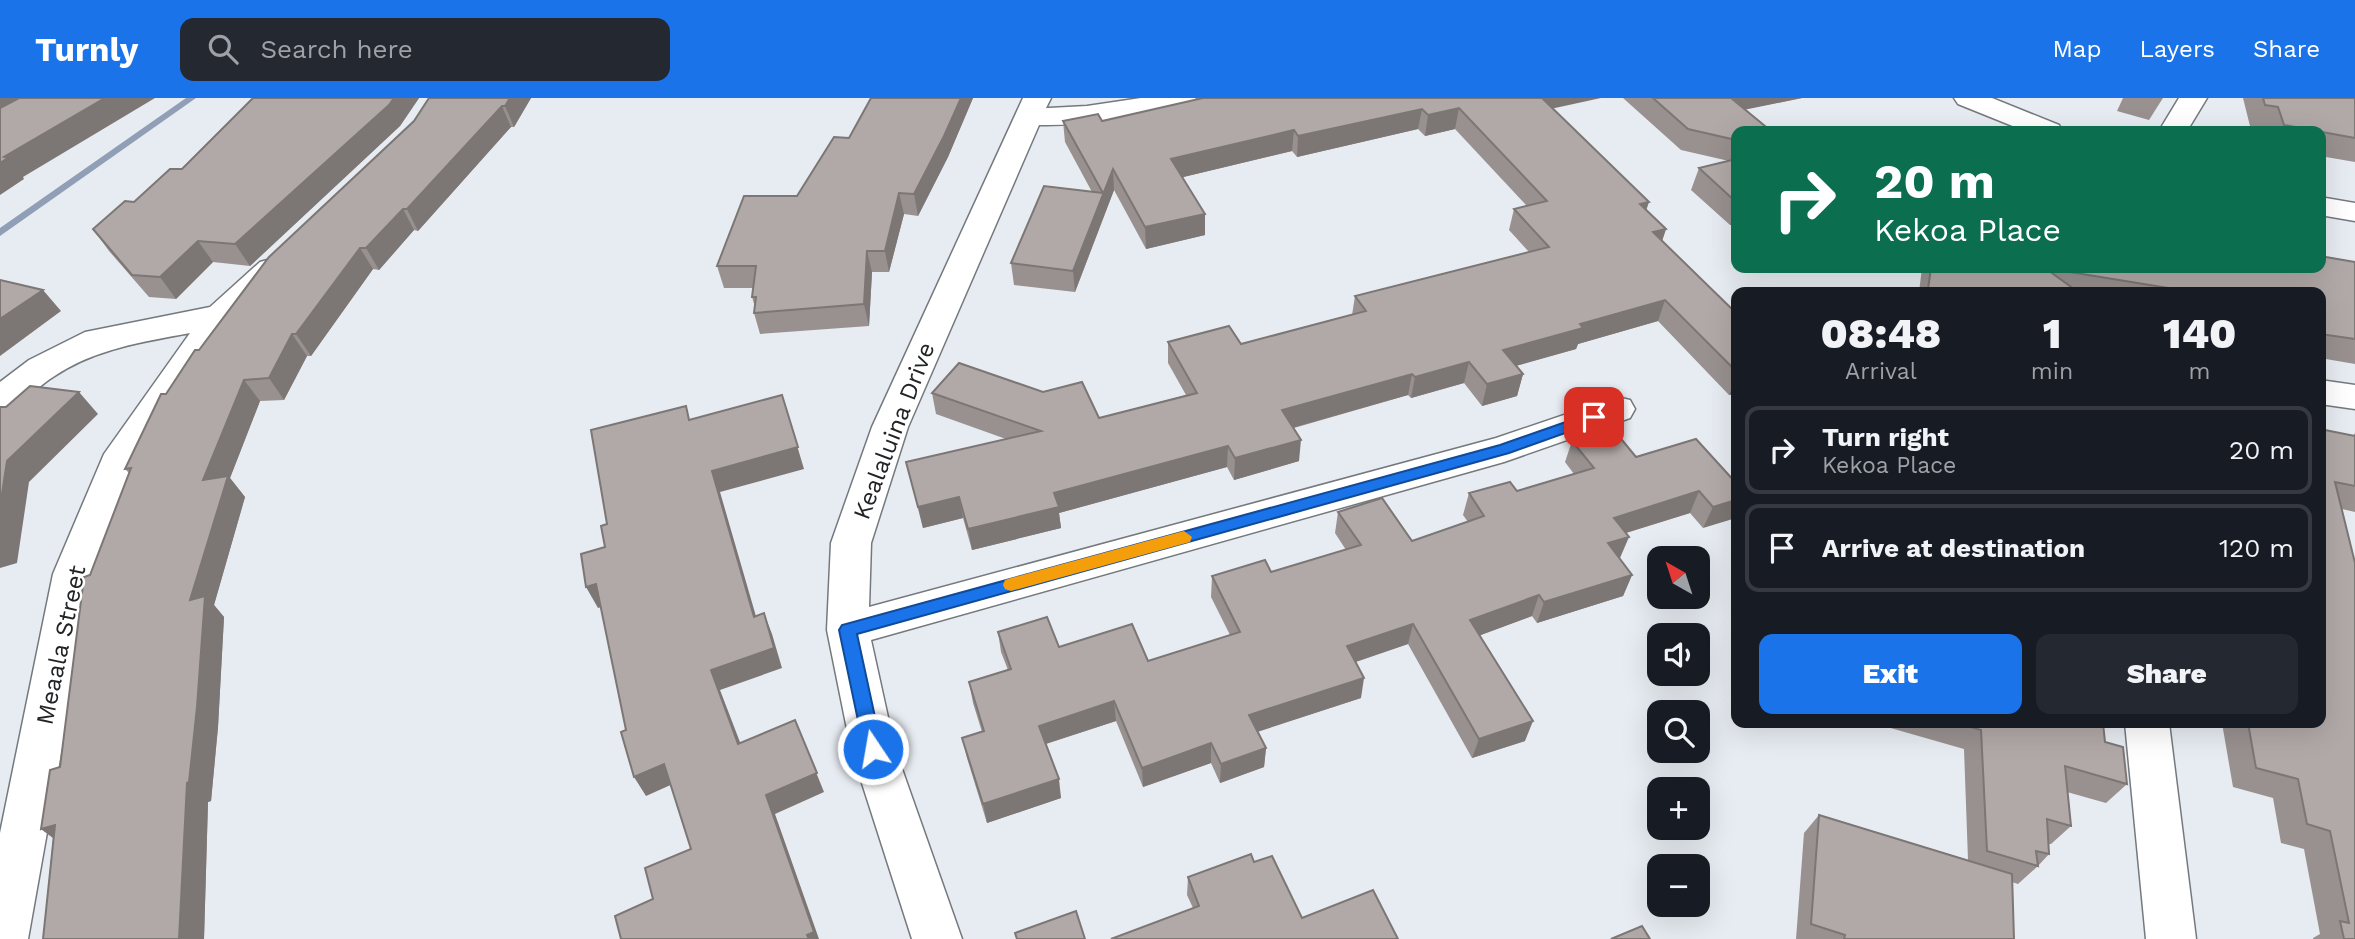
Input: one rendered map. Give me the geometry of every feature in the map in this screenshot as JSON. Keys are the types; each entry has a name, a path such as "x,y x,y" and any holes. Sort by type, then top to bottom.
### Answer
{"street":[{"path":"1033,107 1057,117 1106,114 1182,98"},
{"path":"1968,98 2037,126"},
{"path":"2176,126 2193,98"},
{"name":"Kealaluina Drive","path":"937,939 873,749 848,630 851,543 890,427 1033,107"},
{"path":"2326,207 2355,212"},
{"name":"Meaala Street","path":"3,939 73,573 122,454 220,316 291,249"},
{"path":"0,401 41,368 97,340 220,316"},
{"path":"2326,393 2355,397"},
{"path":"848,630 1504,449 1617,410"},
{"path":"2148,728 2171,939"}],"building":[{"path":"19,98 105,98 4,157 8,158 0,163 0,108"},
{"path":"253,98 394,98 235,244 198,241 160,277 132,275 93,229 125,201 134,202 170,169 182,169"},
{"path":"429,98 510,98 407,209 403,209 366,248 360,248 296,334 292,334 269,378 244,380 203,480 228,476 190,600 205,596 197,707 187,783 179,939 43,939 55,825 41,829 50,770 60,767 84,577 90,575 131,468 125,469 161,394 166,394 195,350 199,350 269,257 414,121"},
{"path":"871,98 961,98 914,194 899,193 885,251 867,251 864,304 754,313 756,297 752,297 756,266 717,266 744,196 797,196 834,137 849,138"},
{"path":"1203,98 1542,98 1649,202 1640,204 1666,229 1653,232 1731,308 1731,366 1665,300 1580,324 1583,328 1503,350 1523,374 1487,384 1469,362 1415,377 1412,374 1282,410 1301,440 1235,458 1228,446 1054,493 1059,507 968,529 959,497 918,507 906,462 1041,431 932,393 959,363 1043,392 1082,382 1099,418 1197,393 1168,342 1229,326 1241,344 1366,311 1355,296 1549,247 1514,209 1547,201 1459,108 1428,115 1422,109 1298,136 1294,130 1171,159 1205,214 1145,227 1113,169 1073,271 1011,263 1044,186 1103,193 1063,121 1098,114 1102,121"},
{"path":"1653,98 1731,98 1765,126 1731,126 1731,139 1688,129"},
{"path":"2263,98 2355,98 2355,138 2326,133 2326,126 2284,125 2278,107 2265,105"},
{"path":"1731,160 1731,197 1699,168"},
{"path":"2326,257 2355,262 2355,339 2326,335 2326,287 2162,287 2076,273 2326,273"},
{"path":"1930,273 2052,273 2071,287 1928,287"},
{"path":"0,280 43,290 0,319"},
{"path":"30,386 79,392 7,461 0,507 0,407 6,407"},
{"path":"782,395 798,447 712,471 754,617 764,613 774,648 711,670 738,744 795,720 817,773 766,795 814,932 807,935 809,939 621,939 615,916 653,899 645,868 691,849 664,764 634,777 621,732 626,730 596,584 586,587 581,554 605,547 601,526 607,524 591,430 686,406 689,420"},
{"path":"1613,429 1636,457 1696,439 1731,478 1731,502 1713,507 1699,491 1614,518 1629,537 1608,543 1632,575 1544,602 1539,595 1470,620 1533,721 1479,739 1413,624 1347,646 1364,678 1249,715 1266,748 1221,764 1211,743 1142,768 1114,701 1039,726 1059,779 983,804 962,738 984,731 969,682 1011,669 998,632 1047,617 1059,647 1132,624 1148,661 1240,632 1212,576 1265,560 1271,572 1361,545 1338,512 1382,498 1412,541 1484,516 1469,493 1510,482 1517,491 1594,468 1572,441"},
{"path":"2326,430 2355,436 2355,486 2335,482 2355,563 2355,939 2344,939 2340,921 2349,923 2330,831 2307,824 2298,779 2256,768 2249,728 2326,728"},
{"path":"1974,728 2104,728 2105,742 2123,747 2127,784 2065,766 2071,826 2047,819 2049,854 2036,851 2038,866 1987,851 1981,730"},
{"path":"1819,815 2012,874 2014,939 1844,939 1845,935 1811,924"},
{"path":"1251,854 1254,862 1272,856 1302,918 1373,890 1398,939 1111,939 1199,906 1188,877"},
{"path":"1076,911 1085,939 1017,939 1015,933"},
{"path":"1642,926 1650,939 1611,939"}],"waterway":[{"path":"0,233 192,98"}],"slow traffic":[{"path":"1011,585 1184,537"}],"route":[{"path":"873,749 848,630 1504,449 1594,417"}]}
